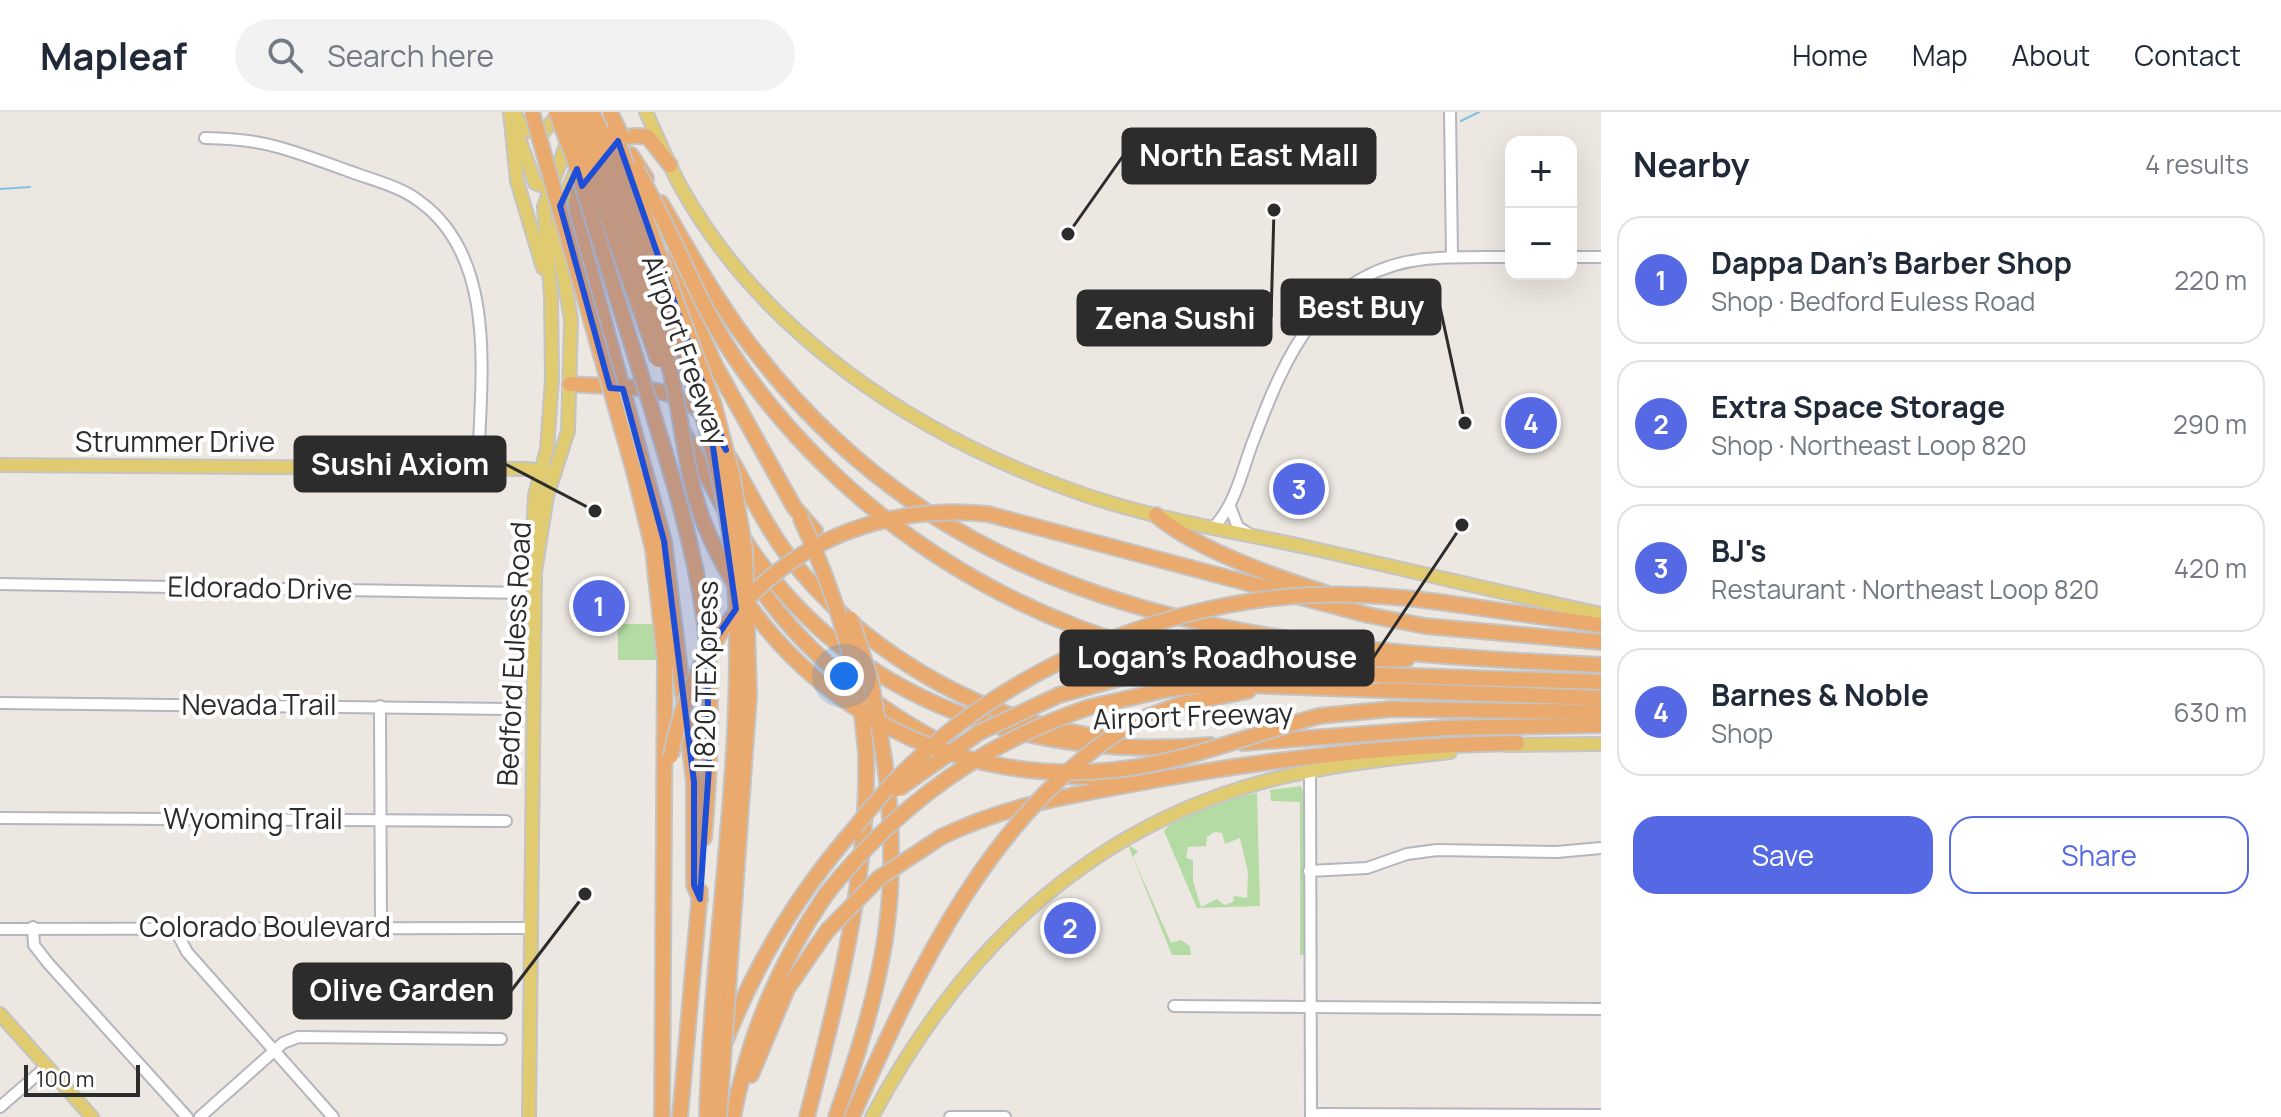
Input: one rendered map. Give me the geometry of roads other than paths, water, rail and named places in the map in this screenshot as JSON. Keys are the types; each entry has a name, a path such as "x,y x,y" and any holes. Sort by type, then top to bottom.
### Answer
{"highway":[{"path":"532,112 577,262 653,549 665,662 662,1117"},
{"path":"558,112 689,534 709,662 709,767 680,1117"},
{"name":"Airport Freeway","path":"570,112 674,411 715,495 752,552 806,614 879,673 959,715 1034,738 1110,749 1194,747 1429,729 1601,725"},
{"path":"580,112 657,325 675,394 690,480 724,567 761,622 819,683 866,717 921,744 1017,770 1070,773 1140,766 1319,716 1391,709 1601,712"},
{"name":"I 820 TEXpress","path":"592,112 615,166 702,409 719,477 732,556 736,697 705,1117"},
{"path":"606,112 712,320 753,383 804,444 845,483 929,550 1008,596 1058,619 1133,646 1254,669 1601,682"},
{"name":"Airport Freeway","path":"606,112 723,306 775,374 865,463 979,544 1020,565 1103,599 1189,623 1295,641 1437,657 1601,665"},
{"name":"I 820 TEXpress","path":"614,131 714,405 732,474 745,551 749,696 719,1117"},
{"path":"670,165 648,137 633,135 620,139 578,192 575,214 649,478 673,595 694,782 694,885 700,899"},
{"path":"631,155 669,263 716,367 800,517 846,630 862,707 866,752 866,827 854,923 808,1113"},
{"path":"570,384 659,391 687,401 700,411 795,566 839,610 917,668 995,711 1052,731 1117,739 1186,741 1194,747"},
{"path":"715,495 729,539 778,614 820,658 885,711 950,748 1017,769 1084,778 1156,778"},
{"path":"666,786 676,731 700,665 742,602 765,580 805,552 873,523 946,511 988,514 1312,602 1425,626 1601,642"},
{"path":"1156,515 1172,529 1306,587 1462,629"},
{"path":"800,517 820,542 859,639 871,681 884,758 892,855 889,926 878,985 836,1117"},
{"path":"705,1117 716,1066 759,963 803,892 827,861 882,791 959,726 1059,663 1105,643 1194,613 1278,598 1354,594 1439,602 1601,625"},
{"path":"855,828 882,802 950,750 1004,719 1059,695 1136,674 1193,665 1437,657"},
{"path":"734,1117 762,1009 791,948 827,893 882,830 935,785 1007,741 1090,707 1169,689 1215,684 1601,698"},
{"path":"852,1117 921,972 1006,839 1083,756 1136,721 1181,704 1280,685"},
{"path":"734,1117 772,1018 792,980 827,931 879,878 941,837 1020,805 1156,778 1371,749 1517,743"}],"main road":[{"path":"511,112 524,129 541,135 558,112"},
{"path":"511,112 529,174 541,188 565,191"},
{"path":"511,112 511,148 519,189 551,296"},
{"path":"548,471 552,379 551,296 544,207 548,189 580,112"},
{"path":"548,471 568,431 570,384 571,309 557,237 559,211 565,191 606,112"},
{"path":"646,112 670,165 730,259 767,301 849,375 942,431 1072,491 1156,515 1601,614"},
{"path":"552,379 570,384"},
{"name":"Strummer Drive","path":"0,465 548,471"},
{"name":"Bedford Euless Road","path":"529,1117 529,928 537,546 533,534 534,509 548,471"},
{"path":"872,1117 912,1048 963,978 1025,910 1067,876 1132,834 1182,810 1260,783 1310,772 1517,743 1601,744"},
{"path":"0,1014 92,1117"}],"street":[{"path":"1450,112 1452,257"},
{"path":"205,138 267,141 301,151 418,199 447,227 467,266 477,304 481,359 478,469"},
{"path":"1214,527 1230,507 1280,373 1315,315 1365,277 1410,261 1505,257"},
{"path":"1577,257 1601,257"},
{"path":"1230,507 1238,527 1251,535"},
{"name":"Eldorado Drive","path":"0,584 521,593"},
{"name":"Nevada Trail","path":"0,703 518,709"},
{"path":"380,706 381,928"},
{"path":"1310,772 1311,1117 1318,1114 1601,1115"},
{"name":"Wyoming Trail","path":"0,818 506,821"},
{"path":"1309,871 1367,868 1407,854 1437,850 1557,852 1601,848"},
{"path":"33,927 34,945 48,963 187,1117"},
{"path":"174,927 187,952 333,1117"},
{"name":"Colorado Boulevard","path":"0,929 529,928"},
{"path":"1174,1006 1601,1009"},
{"path":"200,1117 290,1039 312,1036 501,1039"},
{"path":"0,1107 46,1067"},
{"path":"950,1117 1005,1117"}],"waterway":[{"path":"1461,121 1479,112"},
{"path":"0,189 30,187"}],"place":[{"name":"Zena Sushi","path":"1274,210"},
{"name":"North East Mall","path":"1068,234"},
{"name":"Best Buy","path":"1465,423"},
{"name":"Barnes & Noble","path":"1531,423"},
{"name":"BJ's","path":"1299,489"},
{"name":"Sushi Axiom","path":"595,511"},
{"name":"Logan's Roadhouse","path":"1462,525"},
{"name":"Dappa Dan’s Barber Shop","path":"599,606"},
{"name":"Olive Garden","path":"585,894"},
{"name":"Extra Space Storage","path":"1070,928"}]}
